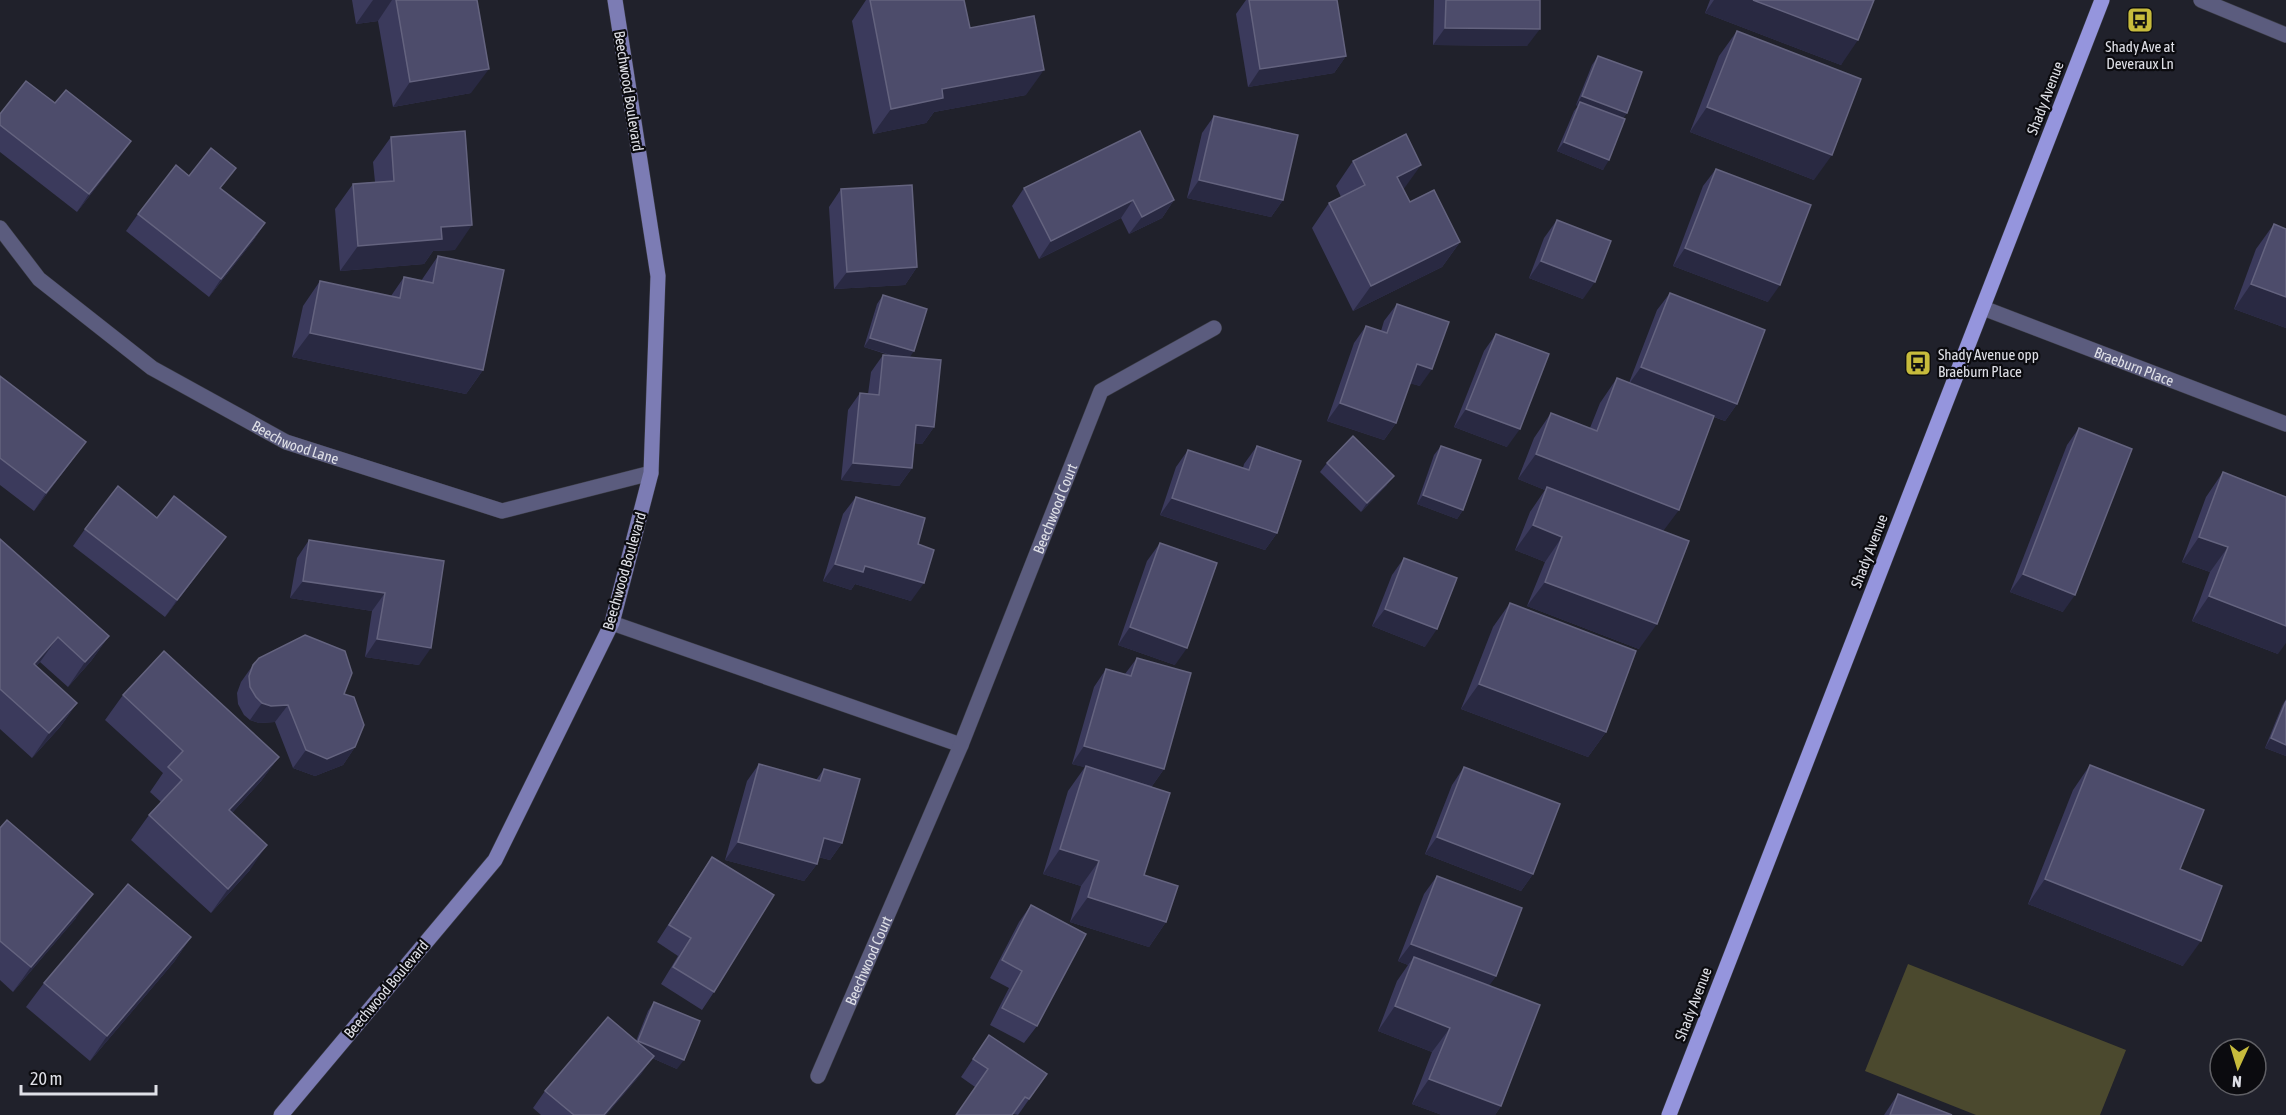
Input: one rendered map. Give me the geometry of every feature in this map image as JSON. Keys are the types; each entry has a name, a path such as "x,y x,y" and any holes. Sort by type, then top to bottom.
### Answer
{"main road":[{"name":"Beechwood Boulevard","path":"281,1115 495,860 612,623 651,473 658,276 615,0"},
{"name":"Shady Avenue","path":"1669,1115 2102,0"}],"street":[{"path":"2201,0 2286,35"},
{"name":"Beechwood Lane","path":"0,228 39,279 152,368 286,442 502,511 651,473"},
{"name":"Braeburn Place","path":"1983,308 2286,424"},
{"name":"Beechwood Court","path":"818,1076 961,744 1101,391 1214,328"},
{"path":"612,623 961,744"}],"shaded area":[{"path":"1908,964 2126,1050 2100,1115 1976,1115 1865,1071"}],"building":[{"path":"396,0 477,0 489,69 410,82"},
{"path":"870,0 964,0 970,28 1034,16 1044,70 942,89 943,98 891,109"},
{"path":"1249,0 1337,0 1346,56 1260,69"},
{"path":"1446,0 1540,0 1540,29 1445,28"},
{"path":"1753,0 1874,0 1858,40"},
{"path":"1737,31 1861,79 1832,155 1707,107"},
{"path":"1598,56 1642,72 1627,113 1582,96"},
{"path":"26,81 55,103 66,90 131,141 89,194 0,125 0,114"},
{"path":"1580,102 1625,119 1609,160 1564,142"},
{"path":"1214,116 1298,135 1283,200 1199,180"},
{"path":"465,131 472,225 441,227 442,239 358,246 353,184 394,181 391,137"},
{"path":"1140,131 1174,200 1142,217 1133,200 1051,241 1024,188"},
{"path":"1406,134 1421,165 1397,177 1410,202 1434,190 1460,242 1371,286 1329,203 1365,185 1353,161"},
{"path":"211,148 236,168 220,188 265,223 221,279 138,214 176,165 189,176"},
{"path":"1716,169 1811,205 1780,285 1685,248"},
{"path":"912,185 917,267 847,272 841,189"},
{"path":"1557,220 1611,241 1595,282 1541,261"},
{"path":"2274,224 2286,229 2286,297 2251,284"},
{"path":"438,256 504,270 483,370 310,333 320,281 400,298 404,277 433,283"},
{"path":"1670,293 1765,330 1737,404 1641,367"},
{"path":"883,295 927,309 914,351 870,338"},
{"path":"1397,304 1449,322 1432,369 1417,364 1396,423 1340,403 1366,326 1387,333"},
{"path":"1496,334 1549,354 1520,429 1466,409"},
{"path":"883,355 941,360 934,427 916,425 912,468 853,463 860,393 879,395"},
{"path":"0,376 86,442 46,493 0,458"},
{"path":"1617,378 1714,416 1679,510 1536,454 1551,413 1597,431"},
{"path":"2079,428 2132,449 2075,595 2023,574"},
{"path":"1353,436 1394,476 1367,503 1327,463"},
{"path":"1257,446 1301,461 1277,533 1172,498 1188,450 1249,470"},
{"path":"1441,446 1481,460 1463,510 1423,495"},
{"path":"2223,472 2286,497 2286,626 2209,596 2228,547 2199,537"},
{"path":"118,486 157,518 174,496 226,537 177,600 85,529"},
{"path":"1547,487 1689,541 1657,624 1545,582 1562,537 1533,525"},
{"path":"856,497 925,518 918,544 934,550 924,583 865,566 863,572 835,564"},
{"path":"0,539 109,636 85,662 58,637 34,664 77,703 49,733 0,689"},
{"path":"309,540 444,561 431,648 377,639 385,593 303,581"},
{"path":"1160,543 1217,563 1187,648 1130,627"},
{"path":"1404,558 1457,578 1437,629 1385,609"},
{"path":"1510,603 1636,651 1606,732 1479,684"},
{"path":"305,635 345,651 352,673 344,694 354,697 364,725 355,747 327,759 306,750 288,705 271,706 262,703 250,687 249,676 253,665 259,658"},
{"path":"164,651 279,757 229,810 267,845 228,889 149,815 182,780 168,767 183,751 123,695"},
{"path":"1137,658 1191,673 1164,769 1084,746 1106,669 1131,676"},
{"path":"2286,701 2286,745 2271,738"},
{"path":"759,764 820,781 824,769 860,779 842,843 824,838 817,864 738,842"},
{"path":"2090,765 2204,810 2180,869 2222,886 2201,941 2045,879"},
{"path":"1086,766 1170,793 1144,875 1178,886 1166,922 1088,897 1099,861 1060,849"},
{"path":"1464,767 1560,804 1533,874 1437,837"},
{"path":"7,820 93,894 31,967 0,941 0,828"},
{"path":"712,857 774,895 714,992 673,967 691,938 669,925"},
{"path":"1437,876 1522,908 1496,976 1411,944"},
{"path":"128,884 191,937 107,1036 44,983"},
{"path":"1031,905 1086,934 1037,1026 1002,1008 1022,971 1002,960"},
{"path":"1414,957 1540,1005 1501,1106 1429,1079 1450,1028 1395,1006"},
{"path":"654,1002 700,1021 684,1060 638,1041"},
{"path":"608,1017 654,1056 604,1115 574,1115 545,1091"},
{"path":"989,1035 1047,1074 1029,1099 1025,1097 1012,1115 956,1115 988,1069 973,1059"},
{"path":"1898,1094 1952,1115 1890,1115"}],"place":[{"name":"Shady Ave at Deveraux Ln","path":"2140,20"},
{"name":"Shady Avenue opp Braeburn Place","path":"1918,363"}]}
